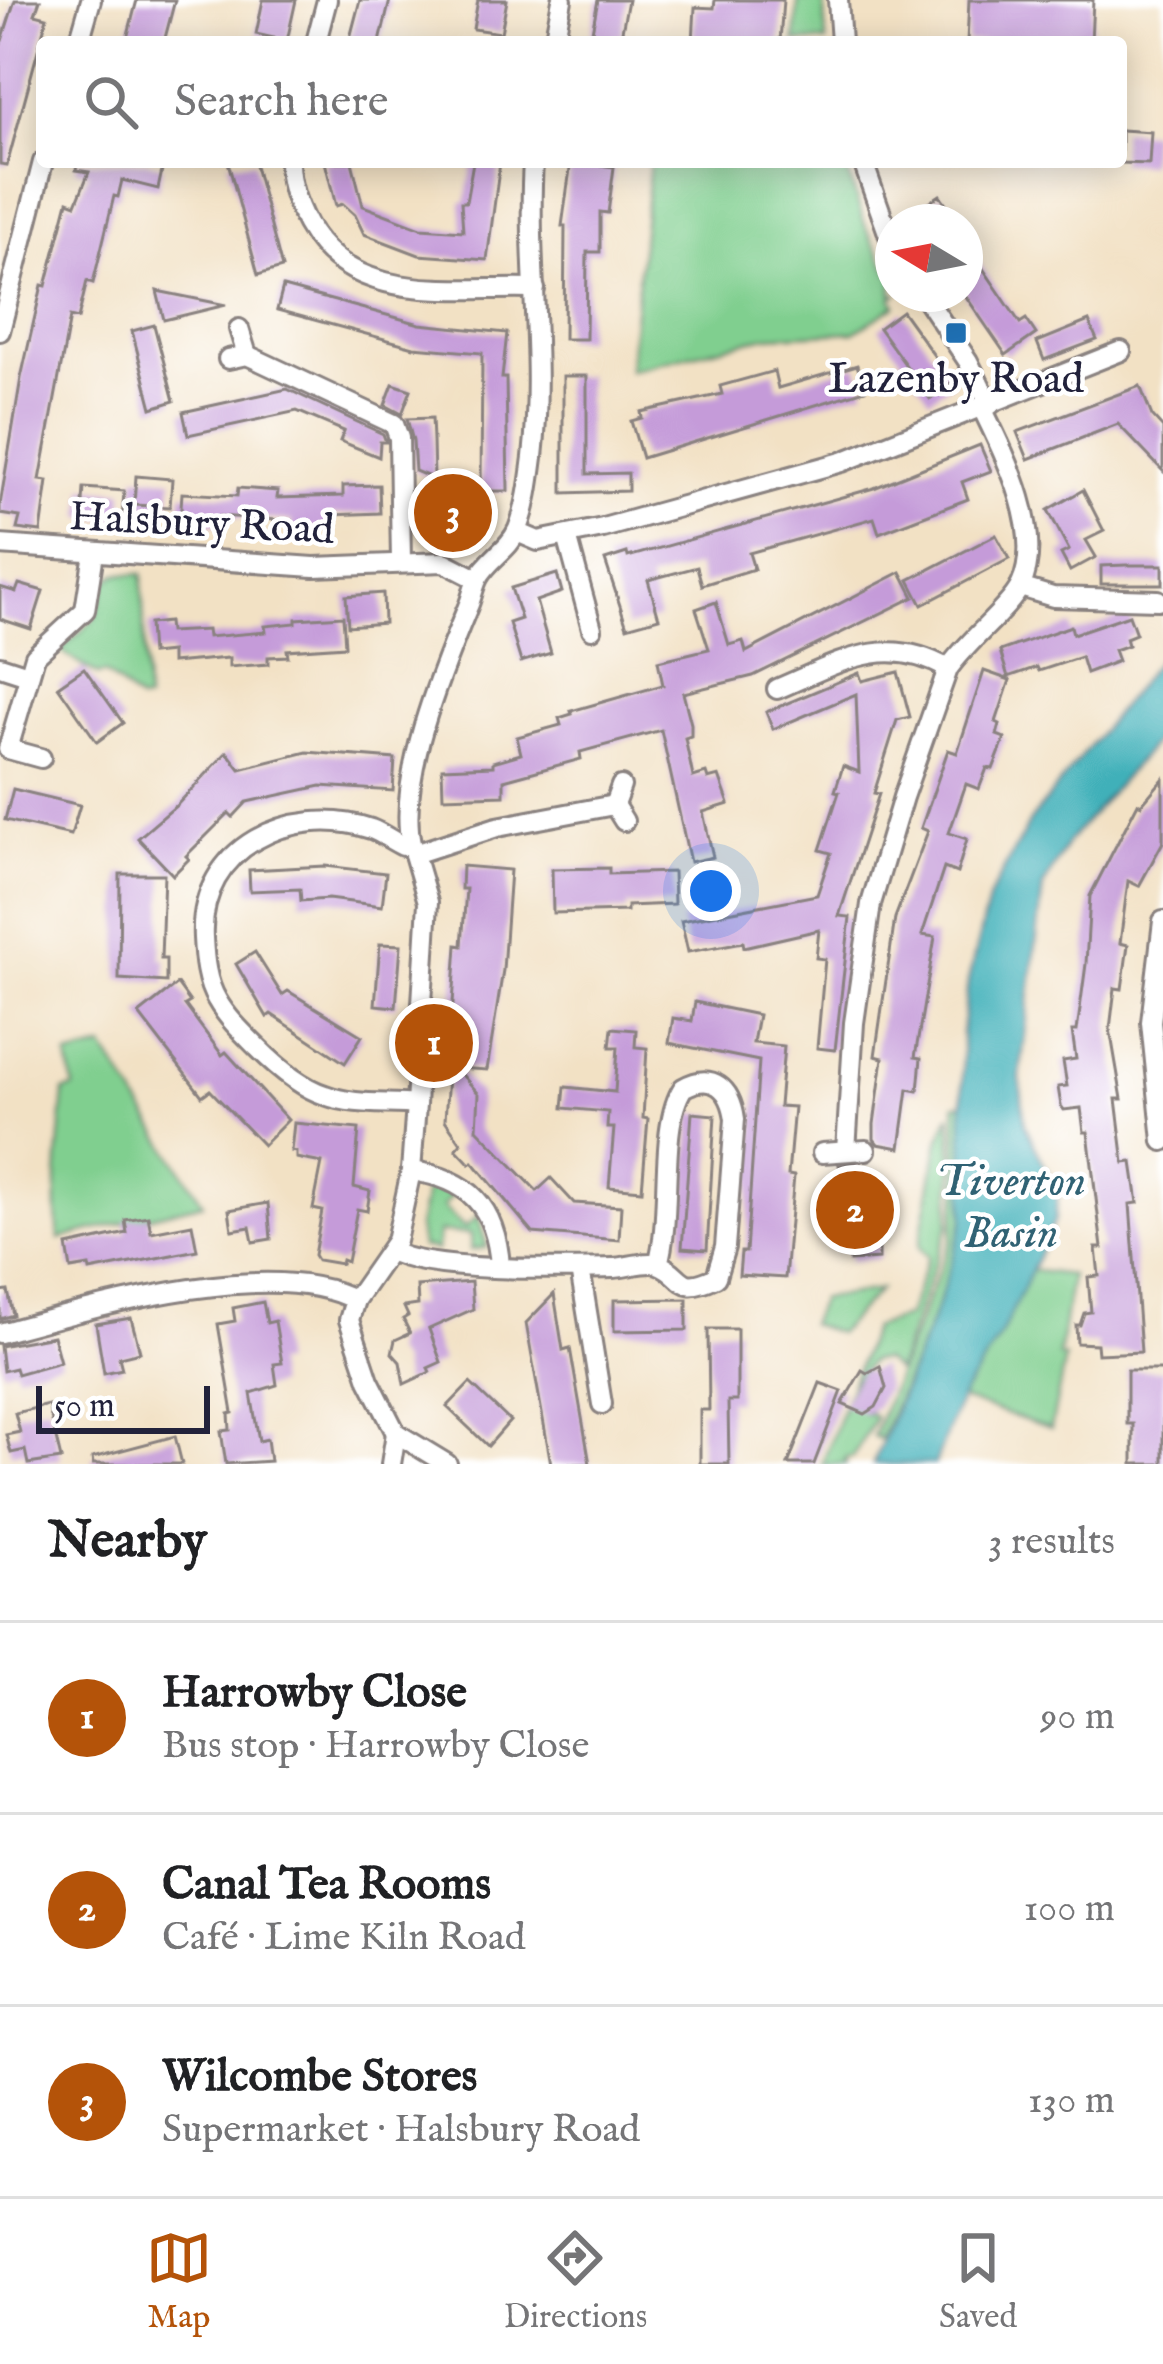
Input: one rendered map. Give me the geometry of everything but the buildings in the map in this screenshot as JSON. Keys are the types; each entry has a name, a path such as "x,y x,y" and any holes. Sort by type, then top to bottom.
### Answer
{"street":[{"path":"81,36 92,0"},
{"path":"318,36 328,0"},
{"path":"555,36 562,0"},
{"path":"838,0 841,36"},
{"path":"0,332 41,168"},
{"path":"291,168 297,206 314,236 350,267 411,288 454,292 535,289"},
{"path":"447,1464 396,1433 353,1339 349,1310 391,1251 411,1171 428,902 412,849 409,814 422,738 441,670 477,579 507,549 524,512 536,423 535,289 529,221 533,168"},
{"path":"865,168 878,204"},
{"path":"822,1153 856,1151 854,1023 871,904 948,669 964,645 1020,587 1029,548 1026,519 968,361 934,312"},
{"path":"239,329 237,357 394,424 399,438 401,562"},
{"path":"517,532 538,541 567,536 842,462 1121,351"},
{"path":"567,536 592,629"},
{"name":"Halsbury Road","path":"0,545 314,566 444,562 477,579"},
{"path":"41,758 4,748 35,656 85,610 94,553"},
{"path":"1020,587 1054,597 1158,600"},
{"path":"777,689 866,652 883,650 933,660 948,669"},
{"path":"0,666 28,675"},
{"path":"416,1106 321,1094 279,1068 216,999 208,977 202,925 210,888 225,863 235,851 268,832 296,824 369,829 412,849 496,827 620,804"},
{"path":"1163,921 1157,1021 1163,1141"},
{"path":"391,1251 432,1264 580,1269 658,1264 687,1284 716,1277 722,1264 735,1119 733,1102 716,1083 704,1080 683,1088 671,1112 666,1221 658,1264"},
{"path":"411,1171 452,1180 475,1197 493,1225 500,1266"},
{"path":"580,1269 602,1404"},
{"path":"0,1333 212,1285 300,1282 356,1300"},
{"path":"391,1464 396,1433"}],"green space":[{"path":"798,0 824,0 826,36 795,36"},
{"path":"649,168 846,168 875,245 875,312 885,312 854,332 766,336 629,370"},
{"path":"117,574 142,574 146,701 139,702 105,673 98,675 60,651 95,618 106,582"},
{"path":"104,1048 203,1203 59,1239 57,1182 64,1091 74,1088 68,1057"},
{"path":"963,1103 964,1219 939,1302 880,1439 873,1436 951,1240 958,1191 955,1104"},
{"path":"950,1114 949,1225 896,1371 883,1360 870,1361 854,1383 852,1396 865,1414 875,1418 853,1457 845,1458 846,1464 822,1464 872,1328 907,1316 928,1257 919,1247 939,1141"},
{"path":"431,1185 453,1194 443,1207 465,1228 478,1216 487,1247 471,1250 471,1234 439,1232 437,1250 421,1247 418,1227"},
{"path":"1029,1270 1071,1275 1059,1356 1065,1358 1051,1429 960,1399 1002,1333"},
{"path":"879,1290 838,1333 809,1324 820,1299"}],"water":[{"name":"Tiverton Basin","path":"1163,653 1163,732 1068,842 1043,887 1020,1077 1025,1125 1058,1193 1055,1220 1002,1333 960,1399 935,1464 873,1464 939,1302 964,1219 962,1033 968,981 989,897 1030,821"}],"place":[{"name":"Lazenby Road","path":"956,333"},
{"name":"Wilcombe Stores","path":"453,513"},
{"name":"Harrowby Close","path":"434,1043"},
{"name":"Canal Tea Rooms","path":"855,1210"}]}
